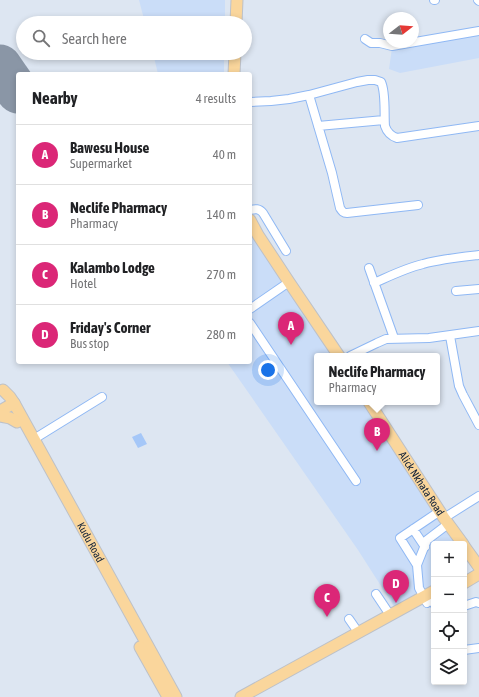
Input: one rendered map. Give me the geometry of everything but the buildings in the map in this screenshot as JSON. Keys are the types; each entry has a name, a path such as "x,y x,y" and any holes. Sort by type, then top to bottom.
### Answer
{"main road":[{"path":"236,16 237,0"},
{"path":"234,72 235,60"},
{"path":"252,224 337,353"},
{"name":"Kudu Road","path":"5,399 34,439 176,697"},
{"name":"Kudu Road","path":"5,399 168,697"},
{"name":"Alick Nkhata Road","path":"371,405 460,541"},
{"path":"0,416 10,418 17,422"},
{"name":"Alick Nkhata Road","path":"467,550 479,567"},
{"path":"467,573 479,567"},
{"path":"467,580 479,574"},
{"path":"241,697 390,615 431,599"},
{"path":"255,697 431,599"}],"street":[{"path":"365,39 371,43 380,43 392,46 479,31"},
{"path":"252,102 271,101 309,95 357,82 375,80 380,82 384,92 384,126 390,134 397,138 479,126"},
{"path":"309,95 342,211 347,213 418,205"},
{"path":"318,126 384,120"},
{"path":"252,210 257,209 263,212 286,251"},
{"path":"374,283 423,264 444,259 479,255"},
{"path":"369,268 394,338"},
{"path":"252,308 289,282"},
{"path":"456,291 479,289"},
{"path":"252,326 356,481"},
{"path":"356,353 386,339 414,339 450,336 479,331"},
{"path":"450,336 459,386 479,425"},
{"path":"34,439 102,397"},
{"path":"418,565 400,538 413,529 444,517 479,496"},
{"path":"431,599 419,588 418,565 427,540 444,517"},
{"path":"413,529 425,547"},
{"path":"376,594 390,615"},
{"path":"467,605 476,602 479,603"},
{"path":"349,619 358,632"},
{"path":"467,650 479,648"}],"shaded area":[{"path":"139,0 225,0 225,16 143,16"},
{"path":"479,33 479,58 400,73 389,69 392,48 419,48 419,43"},
{"path":"155,60 224,60 224,72 158,72"},
{"path":"252,236 330,353 314,353 314,405 364,405 454,541 431,541 431,591 397,611 358,550 228,364 252,364"}],"water":[{"path":"141,433 147,444 138,448 132,437"}],"runway":[{"path":"0,66 16,89"}],"place":[{"name":"Bawesu House","path":"291,345"},
{"name":"Neclife Pharmacy","path":"377,451"},
{"name":"Friday's Corner","path":"396,603"},
{"name":"Kalambo Lodge","path":"327,617"}]}
